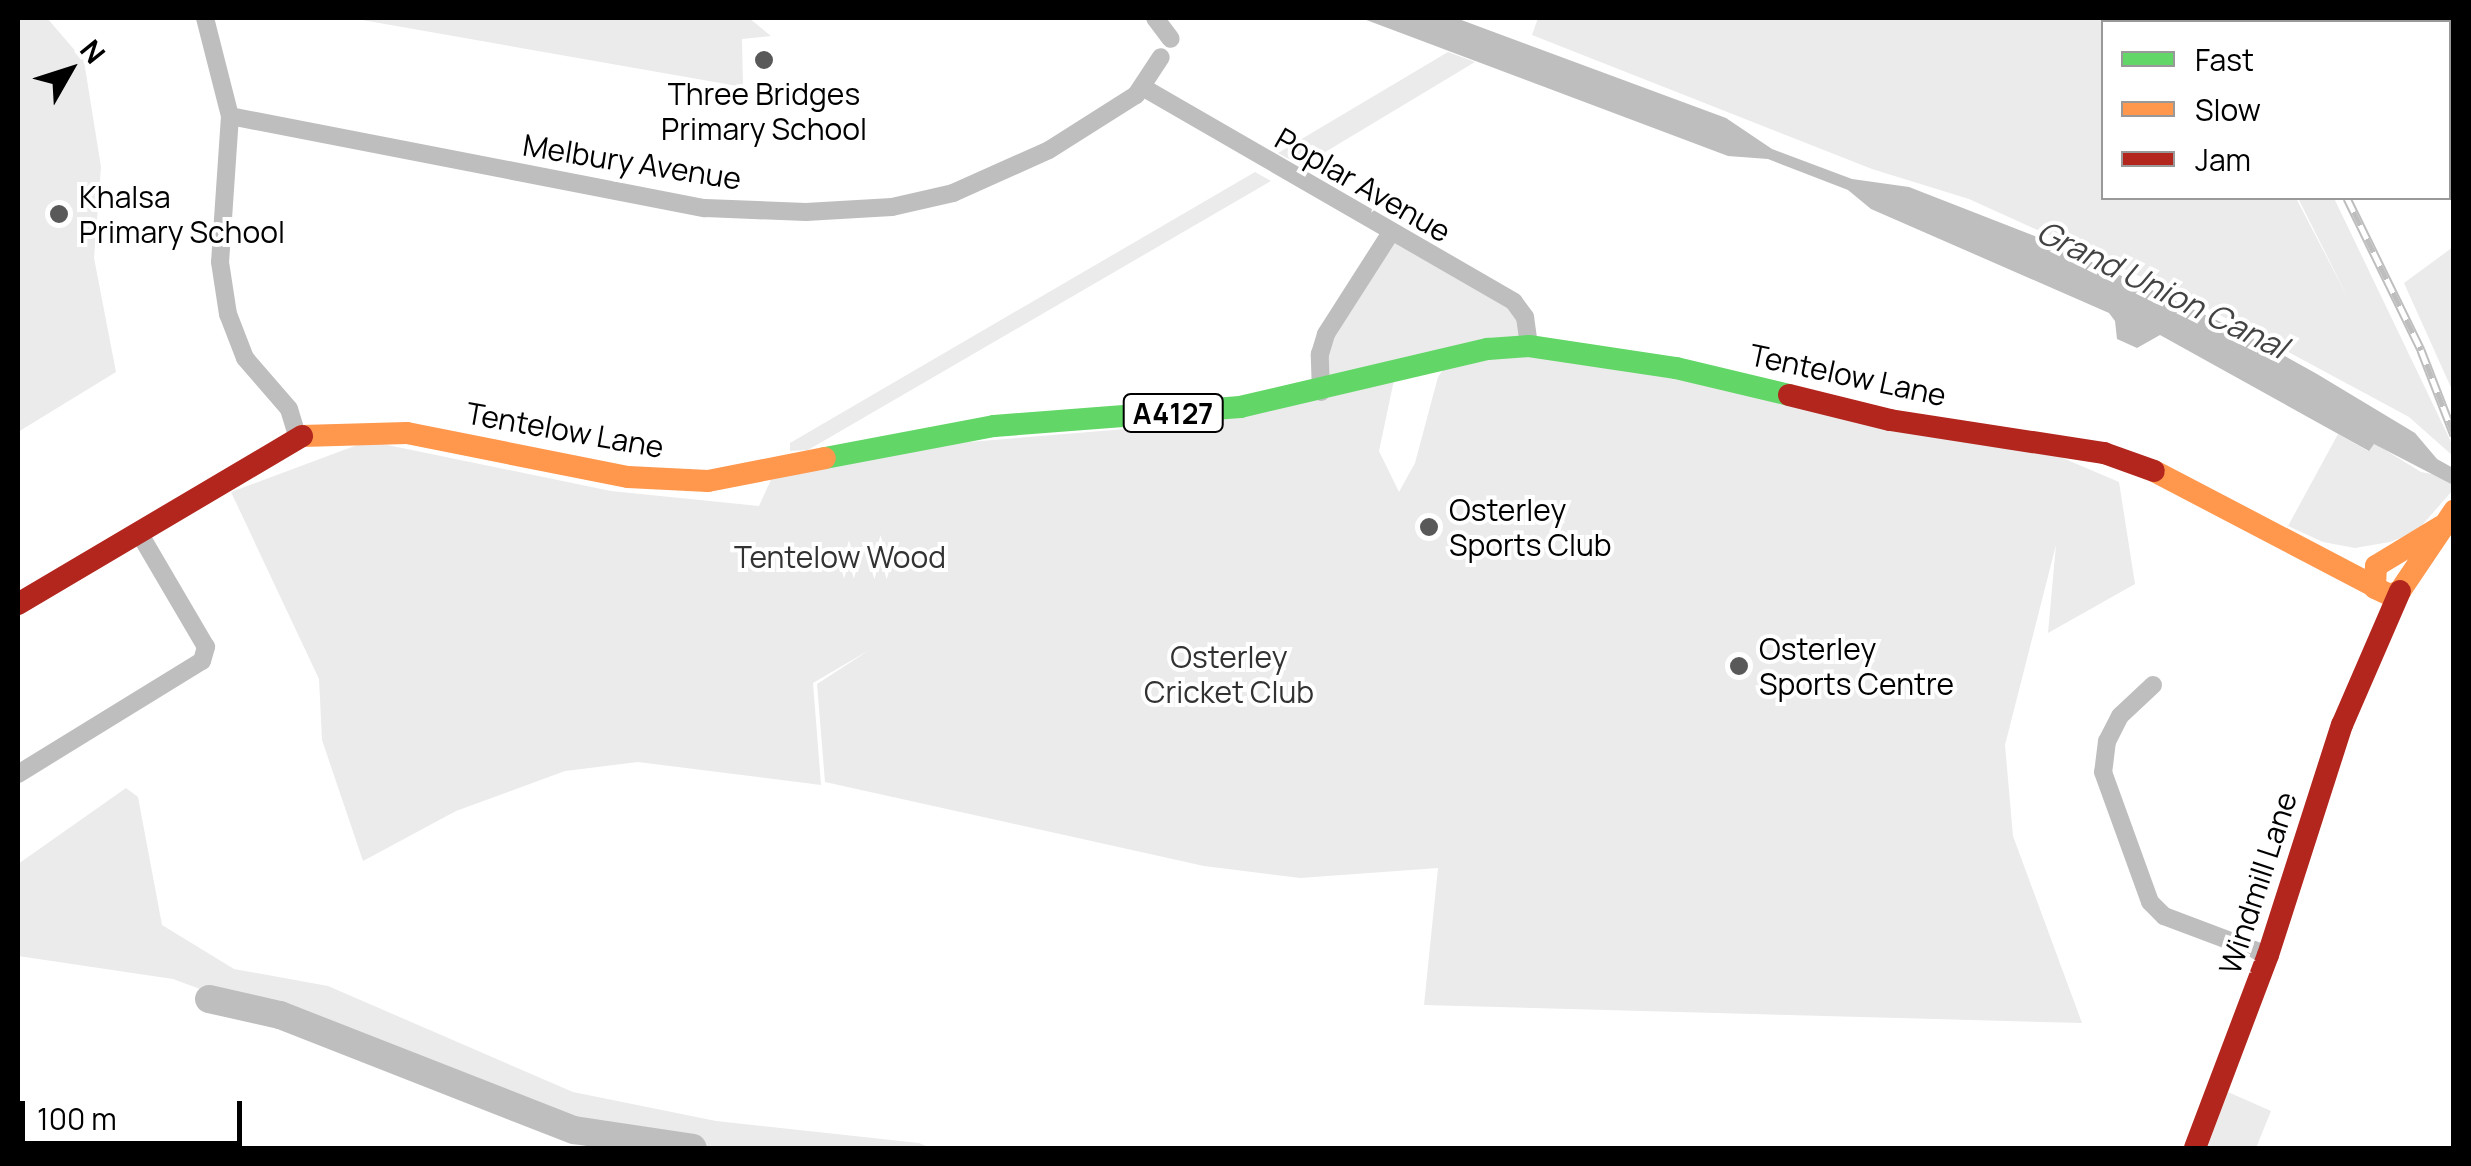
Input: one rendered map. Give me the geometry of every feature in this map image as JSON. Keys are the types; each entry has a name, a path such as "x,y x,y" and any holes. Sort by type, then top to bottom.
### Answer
{"main road":[{"name":"Tentelow Lane","path":"18,604 297,436 407,433 628,477 708,481 994,426 1240,407 1321,392 1488,349 1529,346 1676,368 1890,420 2104,453 2158,472 2343,566 2387,580"},
{"name":"Windmill Lane","path":"2195,1148 2268,954 2342,725 2382,638 2387,580 2448,518"}],"street":[{"path":"204,18 230,116 220,262 228,314 245,358 288,409 297,436"},
{"path":"1154,18 1171,38"},
{"name":"Melbury Avenue","path":"230,116 705,208 806,212 892,208 953,194 1049,150 1144,88 1161,57"},
{"name":"Poplar Avenue","path":"1144,88 1390,234 1514,302 1524,318 1529,346"},
{"path":"1321,392 1320,354 1326,334 1390,234"},
{"path":"18,774 202,661 206,647 139,533"},
{"path":"2153,685 2120,716 2107,742 2103,772 2150,902 2164,916 2268,954"}],"green space":[{"name":"Khalsa Primary School","path":"18,18 47,18 84,61 101,167 94,258 116,372 18,432"},
{"path":"351,18 749,18 771,36 742,39 743,87"},
{"path":"1538,18 2191,18 2101,20 2101,200 2297,200 2349,300 2299,200 2335,200 2453,446 2453,456 2409,417 2190,299 1969,199 1872,169 1532,35"},
{"path":"1448,52 1475,62 1302,166 1278,153"},
{"path":"1255,172 1271,181 808,450 790,451 790,443"},
{"path":"1390,234 1514,302 1529,346 1321,392 1327,334"},
{"path":"2453,247 2453,392 2404,283"},
{"path":"1494,351 1664,376 2051,453 2119,482 2135,584 2048,633 2056,545 2005,745 2013,836 2082,1023 1424,1005 1438,868 1300,878 1204,866 825,782 817,684 871,649 813,683 821,785 638,762 565,771 456,811 363,861 322,740 319,679 231,492 368,441 611,491 759,506 774,473 883,449 1150,427 1394,380 1379,451 1399,492 1415,463 1438,377 1448,363"},
{"path":"2338,434 2368,451 2374,443 2421,472 2437,475 2453,485 2453,490 2416,532 2390,542 2355,548 2323,542 2288,526"},
{"path":"126,788 138,797 162,925 234,969 328,986 573,1092 716,1121 919,1143 931,1148 630,1148 173,979 18,956 18,864"},
{"path":"2228,1092 2271,1111 2256,1148 2207,1148"}],"shaded area":[{"path":"1361,18 1456,18 1726,118 1772,149 1852,179 1909,187 2040,238 2240,331 2317,374 2415,433 2437,459 2453,468 2453,485 2374,444 2369,451 2160,335 2137,348 2117,339 2115,321 2109,313 1871,209 1848,190 1768,159 1728,156"}],"waterway":[{"path":"209,999 280,1015 574,1130 693,1148"}],"railway":[{"path":"2348,200 2421,350 2454,435"}],"traffic: fast":[{"path":"825,458 994,426 1240,407 1488,349 1529,346 1676,368 1789,395"}],"traffic: slow":[{"path":"302,436 407,433 628,477 708,481 825,458"},
{"path":"2154,471 2374,586"},
{"path":"2442,526 2376,566 2375,588 2390,595 2400,591 2454,511"}],"traffic: jam":[{"path":"1789,395 1890,420 2104,453 2154,471"},
{"path":"18,604 302,436"},
{"path":"2195,1148 2268,955 2342,725 2400,591"}],"place":[{"name":"Three Bridges Primary School","path":"764,60"},
{"name":"Khalsa Primary School","path":"59,214"},
{"name":"Osterley Sports Club","path":"1429,527"},
{"name":"Osterley Sports Centre","path":"1739,666"}],"water label":[{"name":"Grand Union Canal","path":"2162,289"}],"park label":[{"name":"Tentelow Wood","path":"840,557"},
{"name":"Osterley Cricket Club","path":"1229,674"}]}
